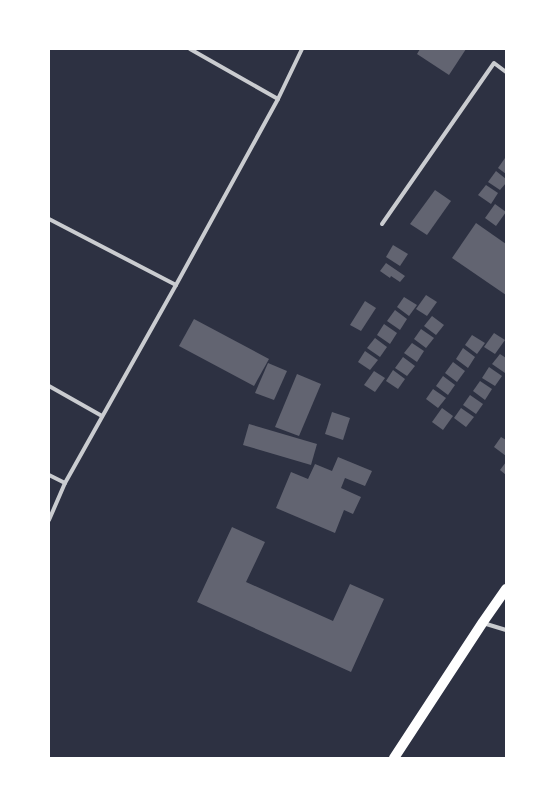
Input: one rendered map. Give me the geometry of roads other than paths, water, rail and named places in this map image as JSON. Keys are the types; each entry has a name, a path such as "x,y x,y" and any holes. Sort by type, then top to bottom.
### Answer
{"main road":[{"path":"394,758 506,589"}],"street":[{"path":"190,49 278,99"},
{"path":"49,520 65,483 278,99 302,49"},
{"path":"382,224 494,63 506,72"},
{"path":"49,219 176,285"},
{"path":"49,386 102,416"},
{"path":"49,475 65,483"},
{"path":"483,622 506,630"}]}
